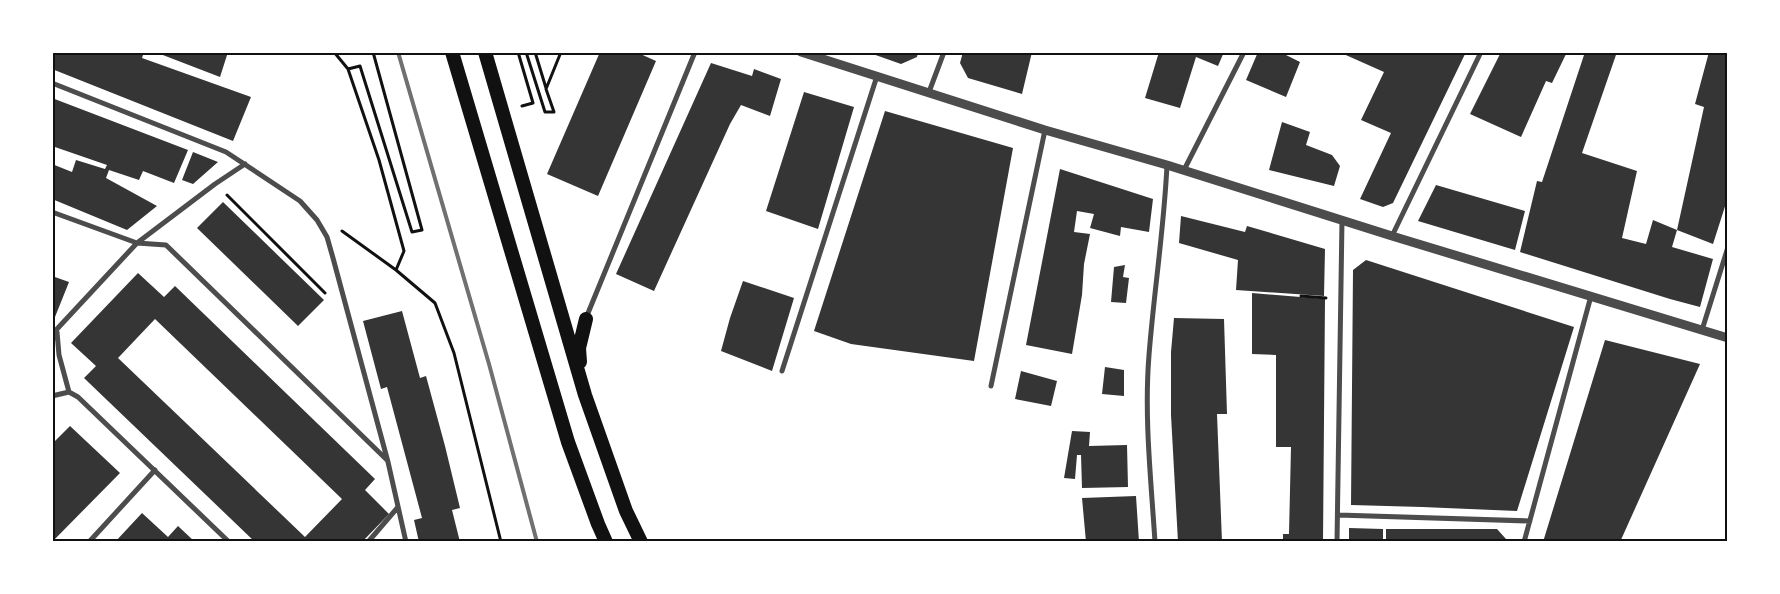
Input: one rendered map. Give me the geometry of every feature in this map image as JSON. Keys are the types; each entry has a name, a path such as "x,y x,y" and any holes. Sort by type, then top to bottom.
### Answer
{"highway":[{"path":"452,52 568,442 606,542"},
{"path":"485,52 585,395 626,511 641,542"},
{"path":"585,395 579,348 586,319"}],"street":[{"path":"586,319 695,52"},
{"path":"801,52 1045,130 1184,170 1392,236 1728,338"},
{"path":"929,92 944,52"},
{"path":"1184,170 1244,52"},
{"path":"1392,236 1481,52"},
{"path":"782,371 877,76"},
{"path":"52,83 226,152 300,201 317,220 327,237 334,258 348,317 388,462 406,542"},
{"path":"991,386 1045,130"},
{"path":"52,341 57,329 137,243 215,184 245,164"},
{"path":"1155,542 1147,417 1148,382 1149,356 1166,196 1167,165"},
{"path":"52,212 137,243 166,246 388,462"},
{"path":"1337,542 1342,220"},
{"path":"1702,330 1728,247"},
{"path":"1524,542 1592,296"},
{"path":"57,329 59,355 69,392 78,398 155,470 229,542"},
{"path":"52,396 69,392"},
{"path":"89,542 155,470"},
{"path":"368,542 398,507"},
{"path":"1338,515 1530,521"}],"path":[{"path":"334,52 348,69 379,160 404,252 396,270"},
{"path":"348,69 360,66 412,232 422,230 373,52"},
{"path":"518,52 533,103 522,106 520,97"},
{"path":"526,52 545,112 554,112 536,52"},
{"path":"546,89 561,52"},
{"path":"215,184 348,317"},
{"path":"340,230 396,270 435,303 454,353 501,542"},
{"path":"1301,296 1324,297"}],"building":[{"path":"52,52 144,52 142,58 251,97 233,141 52,69"},
{"path":"155,52 228,52 220,77"},
{"path":"600,52 636,52 656,61 598,196 547,174"},
{"path":"867,52 918,52 917,57 901,64"},
{"path":"963,52 1032,52 1022,94 968,78 960,63"},
{"path":"1159,52 1224,52 1218,66 1196,57 1180,108 1145,98"},
{"path":"1258,52 1280,52 1300,62 1286,97 1246,80"},
{"path":"1339,52 1466,52 1393,203 1383,207 1360,199 1391,133 1361,120 1384,72"},
{"path":"1501,52 1567,52 1552,83 1546,81 1521,137 1470,114"},
{"path":"1585,52 1617,52 1582,153 1637,171 1622,238 1646,244 1653,220 1677,230 1672,247 1713,259 1700,307 1520,252 1537,181 1542,182"},
{"path":"1709,52 1728,52 1728,197 1713,244 1677,230 1704,107 1695,104"},
{"path":"711,63 752,76 754,69 781,79 770,116 741,105 730,124 654,291 616,274"},
{"path":"804,92 854,107 818,229 766,211"},
{"path":"52,98 188,150 174,183 143,171 139,180 109,170 106,178 157,206 127,230 52,199 52,164 72,172 76,160 105,169 107,165 52,146"},
{"path":"885,111 1013,148 974,361 851,344 814,331"},
{"path":"1282,122 1310,132 1306,145 1332,155 1340,166 1334,186 1269,170"},
{"path":"193,152 218,162 193,184 182,180"},
{"path":"1060,169 1153,199 1149,232 1121,227 1120,236 1090,228 1094,214 1077,211 1074,232 1090,234 1072,354 1026,345"},
{"path":"1436,185 1525,211 1515,250 1418,221"},
{"path":"223,202 324,300 298,326 197,228"},
{"path":"1181,216 1245,232 1247,226 1325,249 1324,296 1236,290 1238,260 1179,243"},
{"path":"1366,260 1574,327 1517,511 1351,505 1353,270"},
{"path":"1125,265 1123,277 1129,278 1126,303 1111,302 1114,267"},
{"path":"138,273 164,297 175,286 375,479 365,490 389,514 362,542 255,542 84,378 96,366 71,343","holes":["155,319 342,499 305,537 118,358"]},
{"path":"52,276 69,282 53,322 53,299"},
{"path":"743,281 794,298 772,371 721,351"},
{"path":"1252,293 1325,299 1323,542 1283,542 1283,534 1289,534 1291,447 1276,447 1276,355 1252,354"},
{"path":"402,311 420,378 426,376 445,446 460,508 452,510 460,542 419,542 414,520 422,518 387,387 381,389 363,321"},
{"path":"1174,318 1224,319 1227,414 1217,414 1222,542 1178,542 1171,415 1171,352"},
{"path":"1605,340 1700,364 1620,542 1543,542"},
{"path":"1105,367 1124,370 1124,396 1102,394"},
{"path":"1021,371 1057,381 1051,406 1015,399"},
{"path":"70,426 120,473 52,542 52,444"},
{"path":"1072,431 1090,432 1089,446 1127,445 1128,487 1082,488 1081,455 1077,455 1075,479 1064,478"},
{"path":"1136,496 1139,542 1086,542 1082,498"},
{"path":"142,513 168,537 178,526 195,542 115,542"},
{"path":"1349,528 1383,529 1383,542 1349,542"},
{"path":"1386,529 1497,529 1506,539 1506,542 1386,542"}],"railway":[{"path":"398,52 489,364 537,542"}]}
